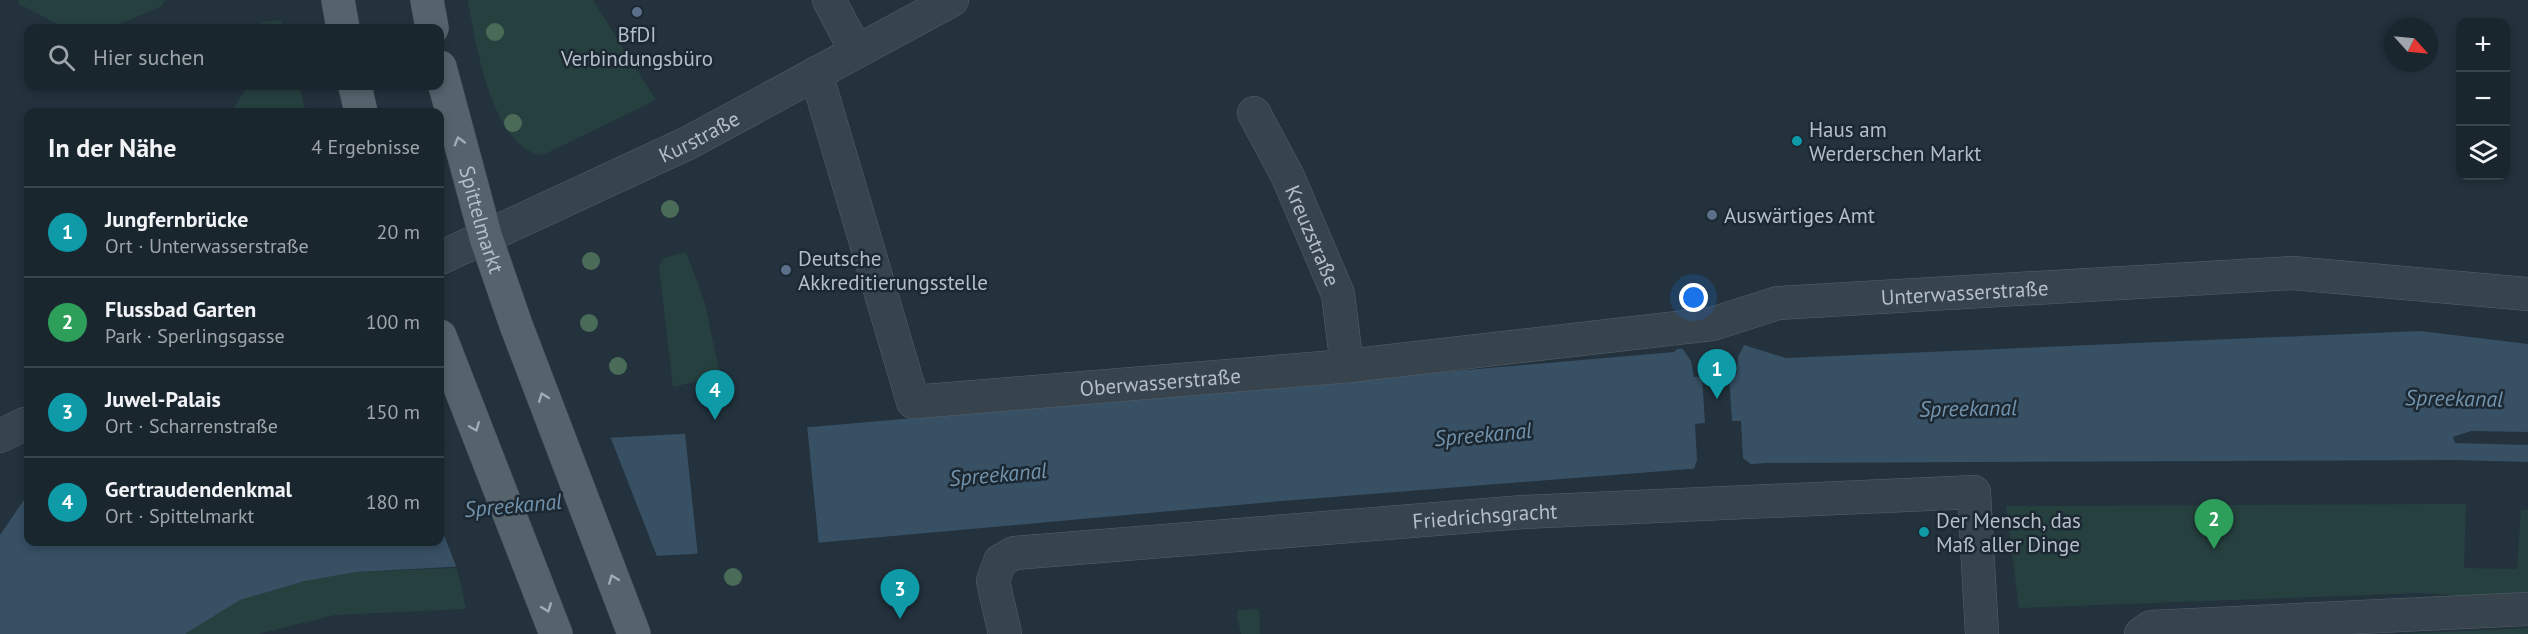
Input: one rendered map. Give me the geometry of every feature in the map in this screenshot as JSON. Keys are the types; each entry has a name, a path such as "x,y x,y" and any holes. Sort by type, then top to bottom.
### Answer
{"main road":[{"path":"338,0 342,24"},
{"path":"427,0 431,24"},
{"name":"Spittelmarkt","path":"444,82 486,238 532,367 634,634"},
{"path":"356,90 361,108"},
{"path":"444,346 556,634"}],"street":[{"path":"829,0 856,51"},
{"name":"Kurstraße","path":"444,256 688,143 952,0"},
{"name":"Oberwasserstraße","path":"816,73 913,402 1407,359"},
{"name":"Kreuzstraße","path":"1254,113 1288,177 1338,294 1347,366"},
{"name":"Unterwasserstraße","path":"1407,359 1712,324 1779,303 2292,273 2528,294"},
{"name":"Friedrichsgracht","path":"1005,634 993,581 1000,561 1014,554 1523,512 1974,492 1982,634"},
{"path":"2141,634 2151,627 2528,609"}],"green space":[{"path":"18,0 165,0 162,6 119,24 57,24 19,4"},
{"path":"468,0 593,0 656,100 543,155 525,149 511,134 499,115 489,91 481,66"},
{"path":"281,20 282,24 261,24 261,22"},
{"path":"245,90 300,90 305,108 234,108"},
{"path":"686,252 705,303 720,376 673,387 659,266 664,258"},
{"path":"2466,504 2464,568 2517,569 2521,510 2528,510 2528,600 2420,593 2019,608 2006,506"},
{"path":"457,568 466,609 335,615 258,634 185,634 240,600 305,581 356,572"},
{"path":"1259,609 1260,634 1241,634 1237,617 1238,610"},
{"path":"2528,628 2528,634 2400,634"}],"water":[{"name":"Spreekanal","path":"2420,331 2528,344 2528,432 2471,431 2453,437 2455,443 2528,445 2528,462 2454,460 1766,463 1282,501 692,554 356,572 305,581 240,600 185,634 0,634 0,535 24,500 24,546 444,546 444,447 811,427 1674,352 1677,349 1744,345 1786,358"}],"pier":[{"path":"1744,345 1738,357 1737,374 1729,375 1732,421 1741,421 1743,458 1752,465 1694,469 1697,460 1695,424 1705,423 1702,377 1694,377 1691,361 1682,348"},
{"path":"807,425 819,546 698,556 685,433"},
{"path":"610,436 658,559 458,571 444,535 444,444"}],"place":[{"name":"BfDI Verbindungsbüro","path":"637,12"},
{"name":"Haus am Werderschen Markt","path":"1797,141"},
{"name":"Auswärtiges Amt","path":"1712,215"},
{"name":"Deutsche Akkreditierungsstelle","path":"786,270"},
{"name":"Jungfernbrücke","path":"1717,399"},
{"name":"Gertraudendenkmal","path":"715,420"},
{"name":"Der Mensch, das Maß aller Dinge","path":"1924,532"},
{"name":"Flussbad Garten","path":"2214,549"},
{"name":"Juwel-Palais","path":"900,619"}]}
